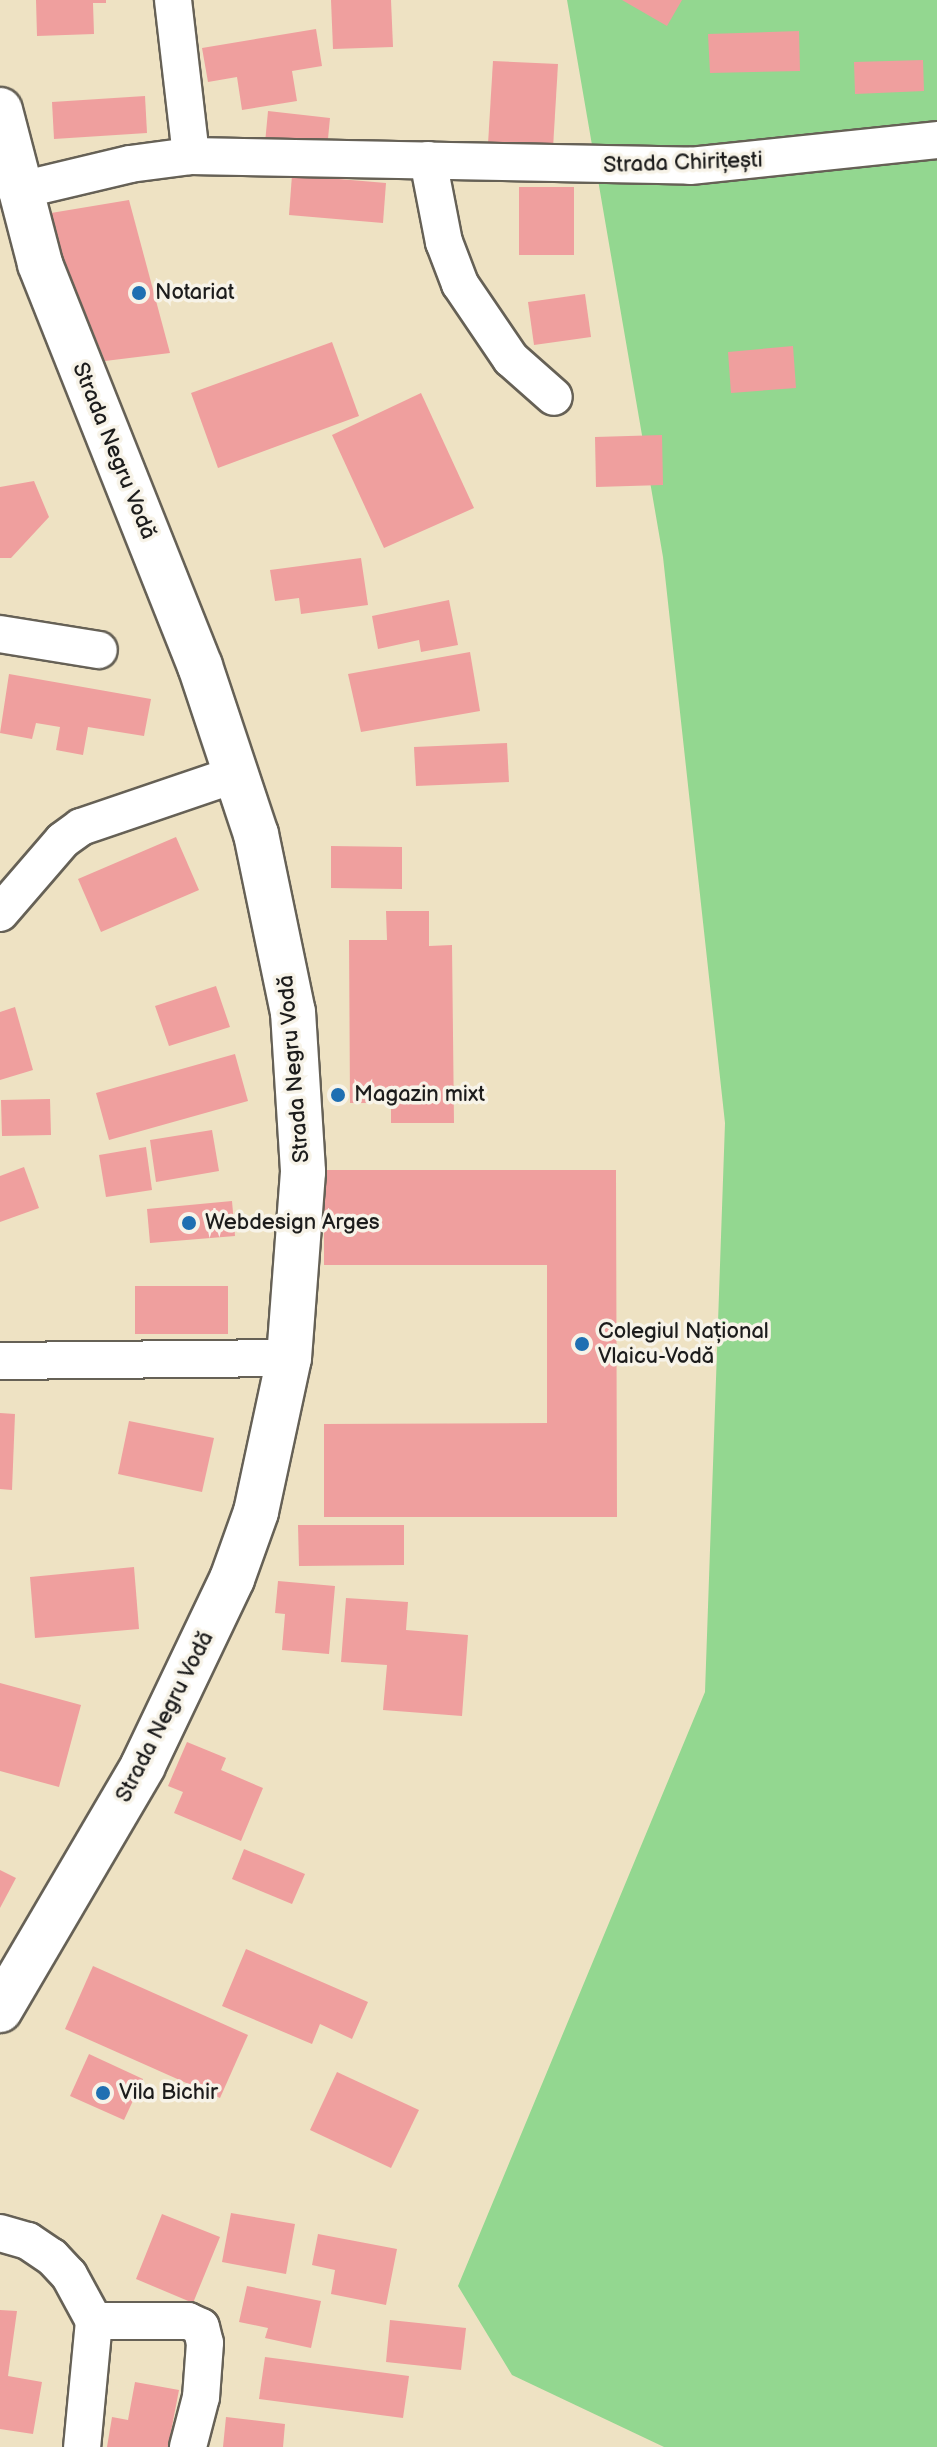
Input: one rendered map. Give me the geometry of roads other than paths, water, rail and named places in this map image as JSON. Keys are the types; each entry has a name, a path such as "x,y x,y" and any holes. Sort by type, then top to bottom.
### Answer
{"main road":[{"name":"Strada Negru Vodă","path":"0,110 17,191 40,264 200,666 237,774 277,916 293,1012 303,1172 289,1358 256,1512 205,1642 143,1766 0,2010"}],"street":[{"path":"173,0 191,156"},
{"name":"Strada Chirițești","path":"17,191 130,164 191,156 690,166 937,140"},
{"path":"428,160 444,242 460,284 511,359 554,397"},
{"path":"0,634 99,650"},
{"path":"0,913 63,840 81,827 237,774"},
{"path":"0,1361 289,1358"},
{"path":"0,2233 28,2241 52,2257 69,2275 94,2321 82,2447"},
{"path":"94,2321 188,2321 201,2327 205,2343 201,2397 188,2447"}],"place":[{"name":"Notariat","path":"139,293"},
{"name":"Magazin mixt","path":"338,1095"},
{"name":"Webdesign Arges","path":"189,1223"},
{"name":"Colegiul Național Vlaicu-Vodă","path":"582,1344"},
{"name":"Vila Bichir","path":"103,2093"}]}
